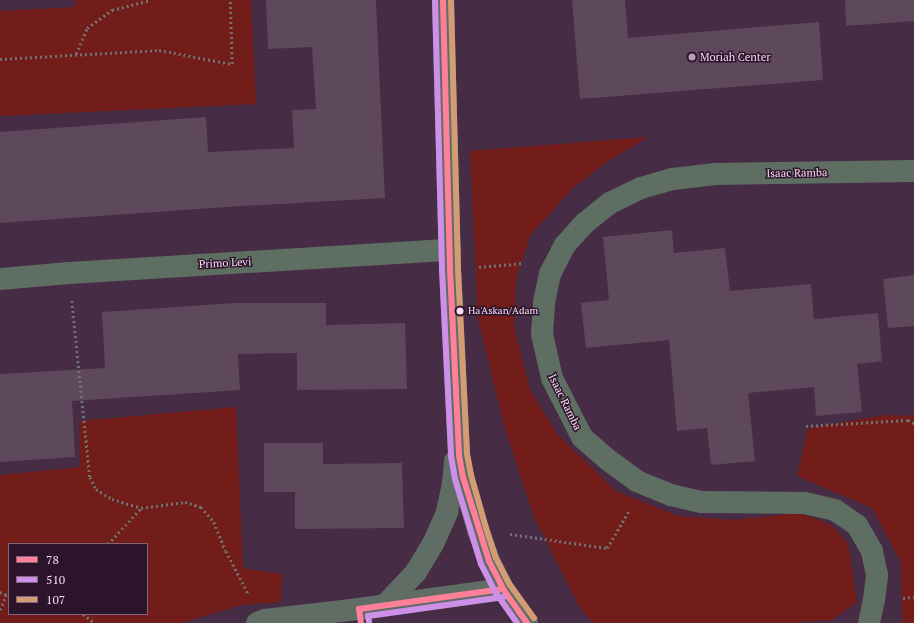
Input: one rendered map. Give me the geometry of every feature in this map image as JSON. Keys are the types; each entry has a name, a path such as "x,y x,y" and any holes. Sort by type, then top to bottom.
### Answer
{"street":[{"path":"386,604 416,572 433,544 446,512 453,484 456,430 442,0"},
{"name":"Isaac Ramba","path":"869,623 877,575 872,551 856,525 835,510 804,503 701,502 671,495 637,481 607,459 582,437 552,378 542,334 544,302 550,274 565,245 580,228 610,203 641,188 673,179 714,174 914,171"},
{"name":"Primo Levi","path":"0,279 70,273 450,260"},
{"path":"456,430 463,477 478,530 503,589 527,623"},
{"path":"261,621 360,616 386,604 503,589"}],"path":[{"path":"76,54 87,28 112,10 151,0"},
{"path":"0,59 159,50 232,64 230,0"},
{"path":"450,260 557,261"},
{"path":"70,273 90,477 96,489 112,499 141,508 185,502 201,507 214,522 226,552 261,621"},
{"path":"806,426 908,420 914,423"},
{"path":"478,530 607,548 646,484"},
{"path":"109,543 141,508"},
{"path":"0,592 7,596 0,610"},
{"path":"85,615 96,623"}],"shaded area":[{"path":"75,0 251,0 256,104 0,116 0,11 75,7"},
{"path":"648,137 608,161 574,187 531,234 516,278 514,327 530,390 558,435 616,491 678,516 734,520 800,513 831,525 848,543 857,602 832,620 787,623 593,623 580,608 534,517 504,425 478,319 470,151"},
{"path":"236,407 243,568 282,574 281,602 242,605 181,623 0,623 0,475 80,467 79,421"},
{"path":"885,415 914,416 914,623 902,623 901,562 872,508 797,476 808,428"}],"building":[{"path":"266,0 376,0 385,198 226,207 0,223 0,132 206,117 208,152 294,148 292,110 316,109 312,47 268,49"},
{"path":"572,0 625,0 628,38 819,22 823,80 580,99"},
{"path":"845,0 914,0 914,21 846,26"},
{"path":"672,230 674,253 725,248 730,291 811,284 814,319 878,313 882,361 857,364 862,412 816,416 814,387 748,393 755,461 711,465 707,428 677,431 669,340 586,348 581,303 609,300 603,237"},
{"path":"914,275 914,326 888,328 883,279"},
{"path":"235,303 326,303 326,325 405,323 407,389 297,390 297,353 238,354 240,390 72,401 75,457 0,462 0,374 105,368 102,312"},
{"path":"264,443 323,443 323,464 402,463 404,528 295,529 295,492 264,492"}],"transit line":[{"name":"510","path":"435,0 442,269 451,456 455,479 481,564 496,593 517,623"},
{"name":"78","path":"443,0 450,269 459,455 463,477 489,561 503,589 527,623"},
{"name":"107","path":"451,0 458,269 467,454 471,475 496,558 510,585 534,618"},
{"name":"78","path":"361,623 359,609 503,589"},
{"name":"510","path":"369,622 368,616 504,597"}],"place":[{"name":"Moriah Center","path":"692,57"},
{"name":"Ha'Askan/Adam","path":"460,311"}]}
